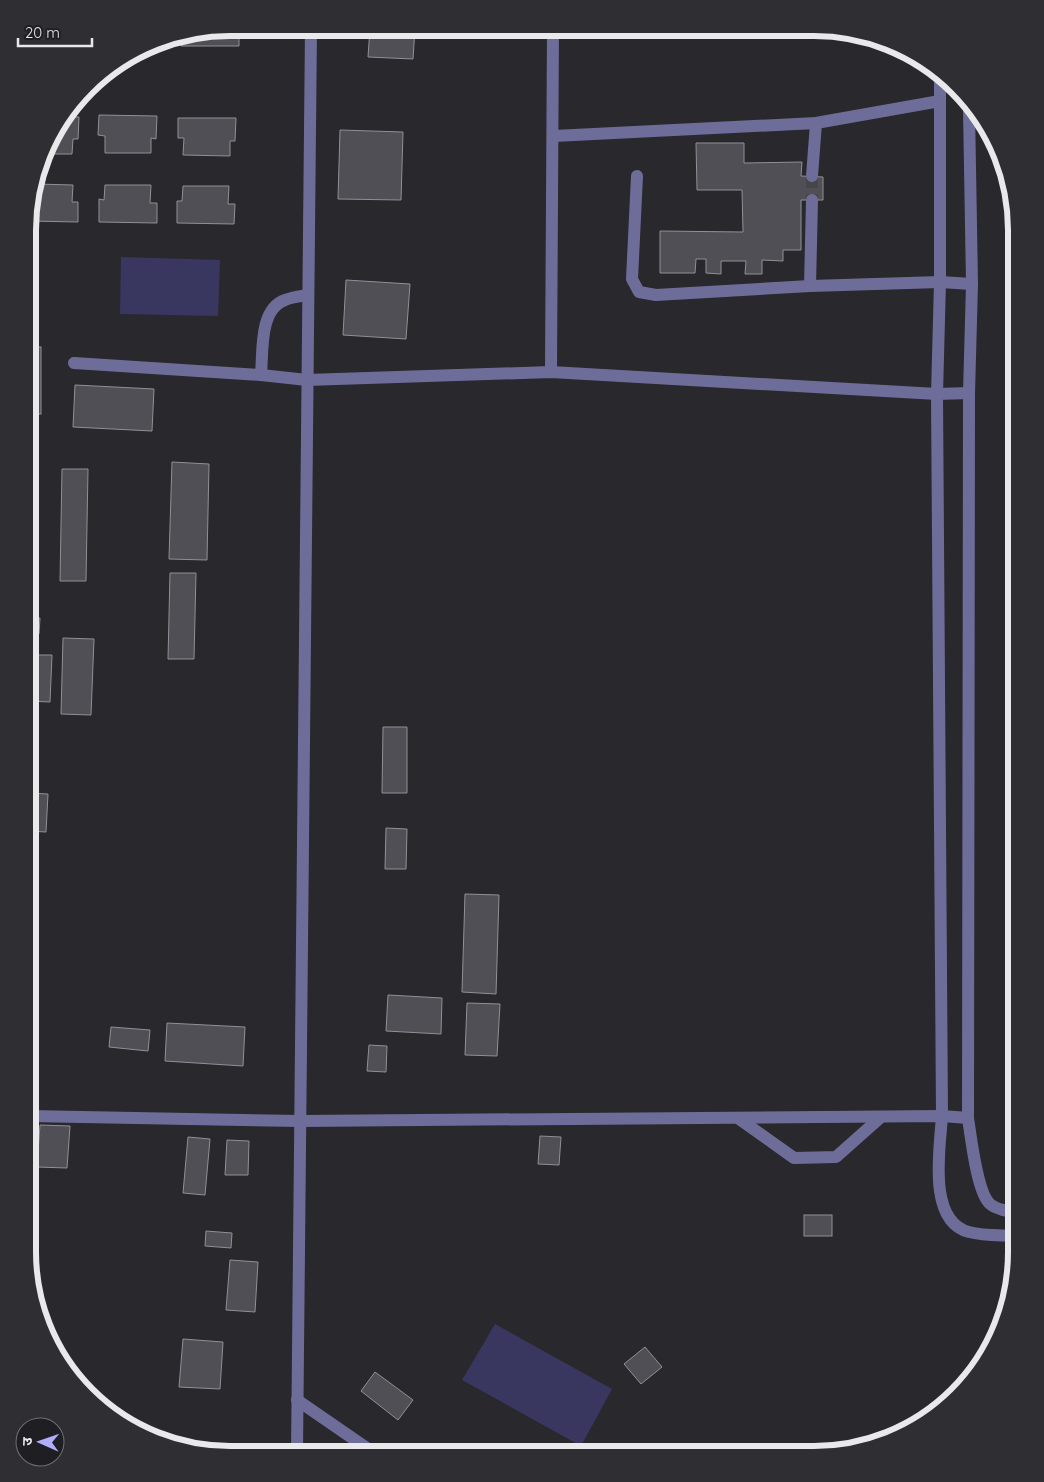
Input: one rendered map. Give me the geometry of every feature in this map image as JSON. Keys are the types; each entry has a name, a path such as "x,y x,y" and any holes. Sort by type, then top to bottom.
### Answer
{"street":[{"path":"297,1446 311,36"},
{"path":"551,372 554,136 553,36"},
{"path":"940,82 940,282 937,394 942,1116 939,1186 944,1210 954,1224 968,1232 1008,1235"},
{"path":"554,136 816,123 940,101"},
{"path":"970,115 972,284 969,393 968,1118 981,1189 990,1204 1008,1212"},
{"path":"812,176 816,123"},
{"path":"637,176 632,279 639,292 656,295 810,286 940,282 972,284"},
{"path":"810,286 812,200"},
{"path":"261,375 266,322 272,307 284,300 308,295"},
{"path":"74,363 261,375 307,380 551,372 937,394 969,393"},
{"path":"36,1116 300,1120 942,1116 968,1118"},
{"path":"738,1118 794,1158 836,1157 881,1117"},
{"path":"297,1400 364,1446"}],"shaded area":[{"path":"121,257 220,260 218,316 120,314"},
{"path":"495,1324 612,1389 581,1446 462,1380"}],"building":[{"path":"239,36 239,46 181,46 181,43 193,40"},
{"path":"369,36 414,36 413,59 368,57"},
{"path":"99,115 157,116 156,139 151,138 151,153 105,153 105,136 98,135"},
{"path":"73,117 79,117 78,139 73,139 72,154 52,154 62,133"},
{"path":"178,118 236,118 235,141 230,141 230,156 183,155 184,138 178,138"},
{"path":"340,130 403,132 401,200 338,199"},
{"path":"696,143 744,143 744,163 802,162 801,176 823,177 823,200 801,200 801,250 783,250 783,261 762,260 762,274 745,274 746,261 721,261 721,274 706,273 706,259 696,259 695,273 660,273 660,231 743,232 742,190 697,190"},
{"path":"42,184 73,185 72,202 78,202 78,222 37,221"},
{"path":"105,185 151,185 150,203 157,203 157,223 99,222 99,199 104,200"},
{"path":"183,186 229,186 228,204 235,204 234,224 177,223 177,201 182,201"},
{"path":"346,280 410,284 406,339 343,335"},
{"path":"36,347 41,347 41,414 36,414"},
{"path":"75,385 154,389 152,431 73,427"},
{"path":"172,462 209,464 207,560 169,559"},
{"path":"62,469 88,469 86,581 60,581"},
{"path":"170,573 196,573 194,659 168,659"},
{"path":"36,618 40,618 39,634 36,634"},
{"path":"63,638 94,639 91,715 61,714"},
{"path":"36,655 52,655 50,702 36,701"},
{"path":"383,727 407,727 407,793 382,793"},
{"path":"36,793 48,794 46,832 36,831"},
{"path":"386,828 407,829 406,869 385,869"},
{"path":"465,894 499,895 496,994 462,992"},
{"path":"388,995 442,998 441,1034 386,1031"},
{"path":"467,1003 500,1004 497,1056 465,1055"},
{"path":"167,1023 245,1027 243,1066 165,1061"},
{"path":"111,1027 150,1030 148,1051 109,1047"},
{"path":"369,1045 387,1046 386,1072 367,1071"},
{"path":"40,1125 70,1126 67,1168 37,1167"},
{"path":"540,1136 561,1137 559,1165 538,1164"},
{"path":"188,1137 210,1139 205,1195 183,1193"},
{"path":"227,1140 249,1141 248,1175 225,1175"},
{"path":"804,1215 832,1215 832,1236 804,1236"},
{"path":"206,1231 232,1233 231,1248 205,1246"},
{"path":"230,1260 258,1262 255,1312 226,1310"},
{"path":"183,1339 223,1342 220,1389 179,1387"},
{"path":"645,1347 662,1367 641,1384 624,1364"},
{"path":"375,1372 413,1400 398,1420 361,1391"}],"tunnel":[{"path":"812,176 812,200"}]}
